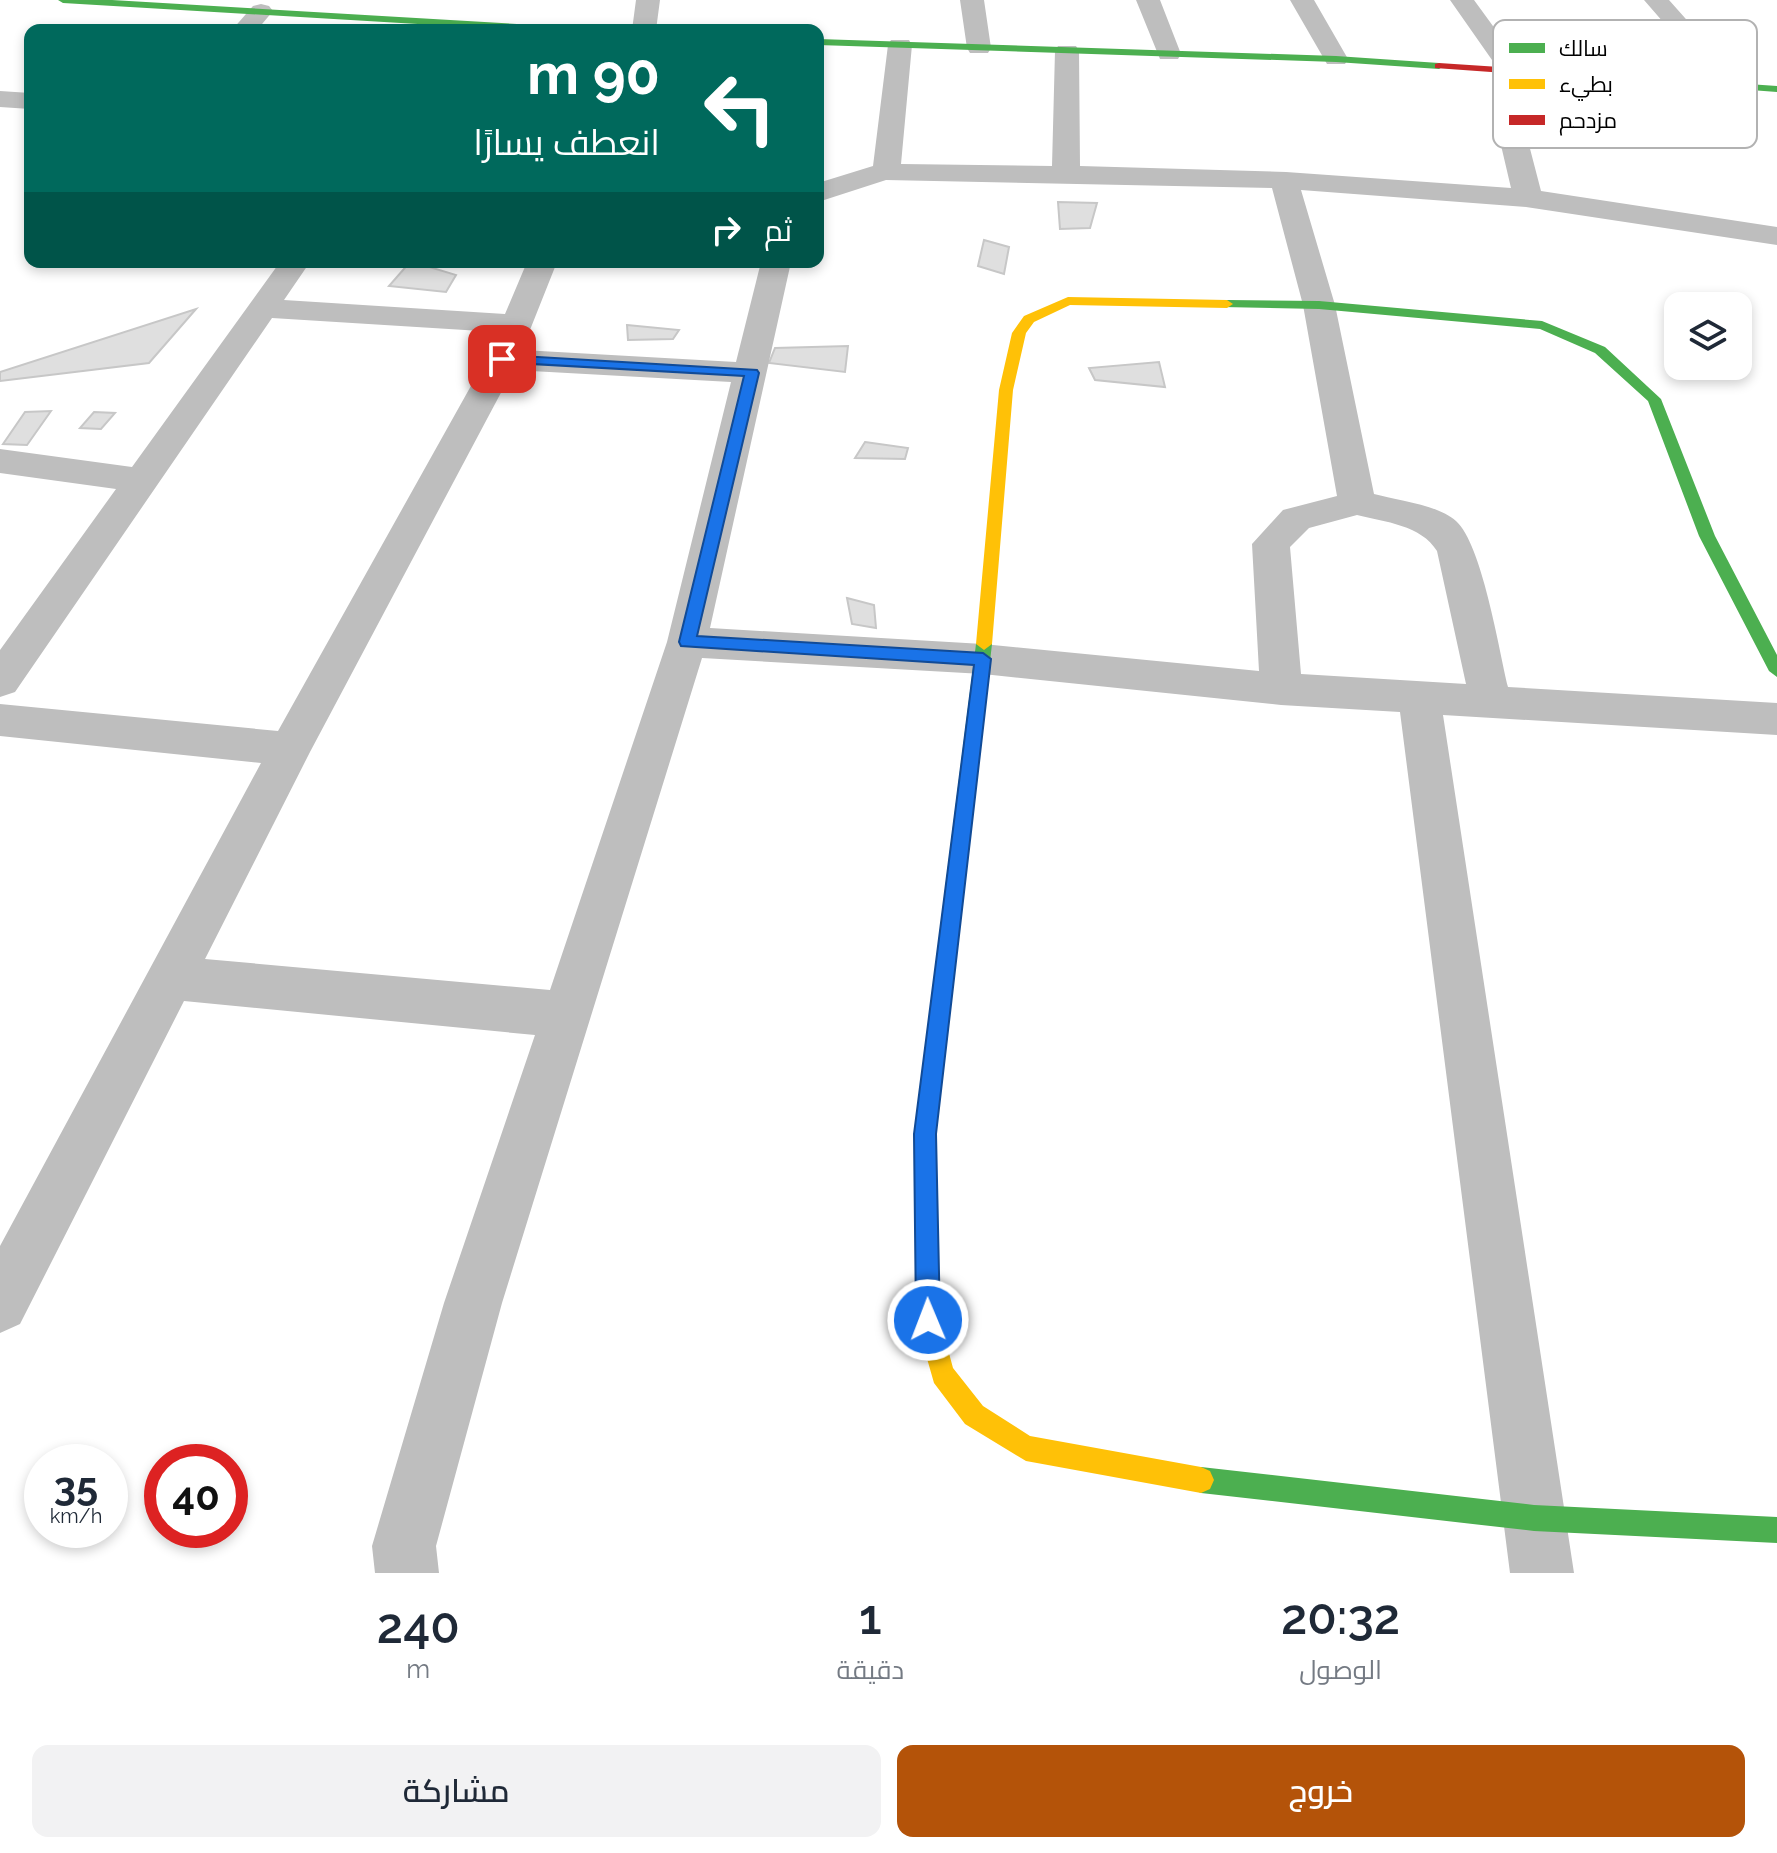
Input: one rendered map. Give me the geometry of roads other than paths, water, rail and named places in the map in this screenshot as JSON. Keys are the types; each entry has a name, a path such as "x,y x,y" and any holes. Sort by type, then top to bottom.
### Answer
{"street":[{"path":"63,0 457,24"},
{"path":"645,24 648,0"},
{"path":"972,0 979,48"},
{"path":"1148,0 1169,54"},
{"path":"1302,0 1336,59"},
{"path":"1462,0 1493,43"},
{"path":"1656,0 1674,20"},
{"path":"249,24 261,11"},
{"path":"824,42 1336,59 1493,69"},
{"path":"886,172 900,45"},
{"path":"1066,174 1067,51"},
{"path":"1757,88 1777,89"},
{"path":"0,99 24,101"},
{"path":"1516,148 1528,198"},
{"path":"824,191 860,177 886,172 1284,181 1528,198 1777,236"},
{"path":"1284,181 1319,305 1357,503"},
{"path":"0,681 291,268"},
{"path":"0,1304 290,749 508,342 539,268"},
{"path":"407,1573 404,1546 456,1364 687,642 775,268"},
{"path":"1777,671 1707,536 1654,399 1600,350 1542,325 1319,305 1068,301 1029,319 1019,333 1006,390 983,659 925,1134 928,1320 943,1374 974,1415 1026,1448 1200,1480 1534,1518 1777,1530"},
{"path":"264,308 752,373"},
{"path":"0,461 140,480"},
{"path":"1281,689 1270,565 1271,544 1296,519 1357,503 1413,516 1443,530 1456,551 1490,700"},
{"path":"687,642 983,659 1281,689 1777,719"},
{"path":"1419,696 1542,1573"},
{"path":"0,720 290,749"},
{"path":"170,978 568,1015"}]}
